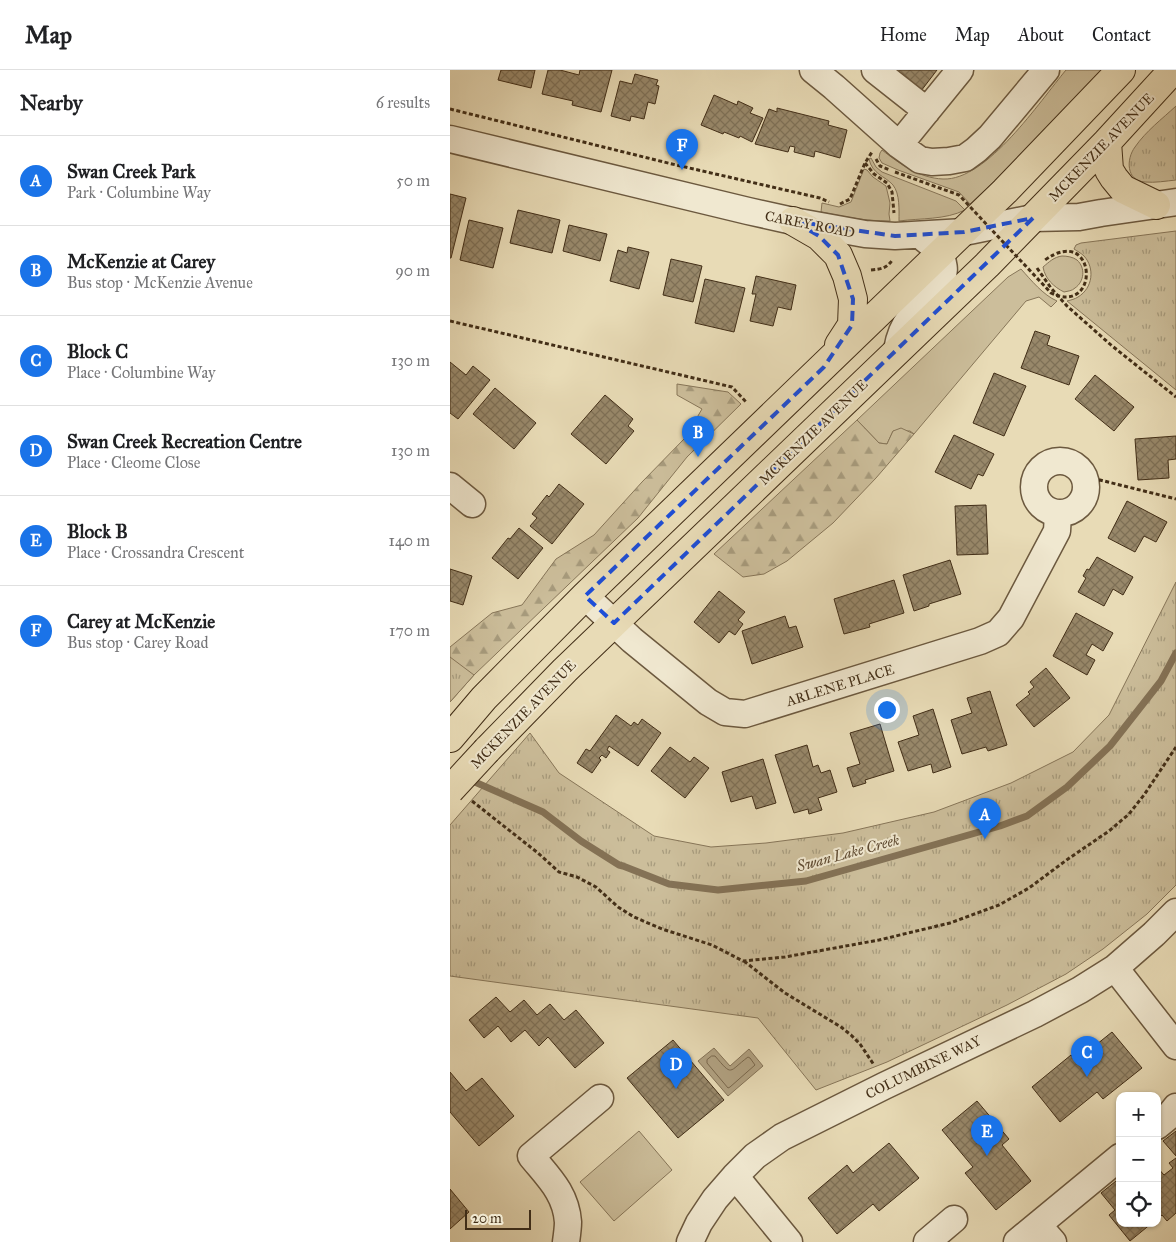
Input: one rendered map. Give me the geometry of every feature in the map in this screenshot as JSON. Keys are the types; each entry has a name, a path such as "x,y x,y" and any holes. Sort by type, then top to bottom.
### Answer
{"main road":[{"path":"452,736 484,698 585,596 1005,192 1122,70"},
{"name":"MCKENZIE AVENUE","path":"461,795 487,750 565,670 986,265 1107,142 1173,70"},
{"path":"1107,142 1109,170 1123,189 1166,204"},
{"path":"793,221 819,236 838,255 847,276 852,299 852,325 824,367"}],"street":[{"path":"813,70 841,79 886,147 920,160 932,162 964,158 976,150 990,137 1046,70"},
{"path":"875,70 926,111"},
{"path":"886,147 926,111 960,70"},
{"name":"CAREY ROAD","path":"450,138 666,192 793,221 866,234 914,235 964,232 1033,218 1079,217 1166,204"},
{"path":"897,350 901,333 910,316 932,295 944,274 943,264 937,249 926,240 914,235"},
{"path":"1061,461 1072,464 1081,471 1086,482 1086,494 1080,504 1070,512 1058,514 1047,510 1038,503 1034,492 1034,480 1040,470 1049,463 1061,461"},
{"path":"450,486 472,504"},
{"name":"ARLENE PLACE","path":"585,596 632,640 708,702 725,712 745,714 980,642 998,633 1011,618 1057,532 1058,514"},
{"name":"COLUMBINE WAY","path":"690,1242 715,1199 735,1176 755,1156 782,1137 1035,1014 1080,990 1115,968 1176,912"},
{"path":"1115,968 1176,1046"},
{"path":"566,1242 568,1223 565,1206 559,1191 531,1156 600,1098"},
{"path":"1161,1123 1176,1107"},
{"path":"1017,1242 1045,1233 1116,1161"},
{"path":"735,1176 789,1242"},
{"path":"928,1242 954,1219"}],"path":[{"path":"450,109 831,202"},
{"path":"838,205 850,199 865,163 886,147"},
{"path":"865,163 874,174 887,183 892,192 893,202"},
{"path":"895,172 958,195 1051,293 1065,297 1077,294 1082,289 1087,276 1086,269 1081,258 1076,254 1062,252 1054,254 1045,260"},
{"path":"869,270 888,266 894,258"},
{"path":"1037,268 1067,306 1176,397"},
{"path":"450,321 732,387 747,403"},
{"path":"1086,482 1100,480 1176,499"},
{"path":"743,961 785,957 879,940 950,922 999,904 1030,888 1109,831 1129,814 1176,747"},
{"path":"461,795 538,853 559,872 577,877 596,887 618,907 634,917 662,929 712,945 743,961 785,993 841,1027 860,1044 875,1067 884,1086"}],"highlighted area":[{"path":"1033,218 614,623 585,596 824,367 852,325 853,299 838,255 819,236 793,221 895,236 964,232"}],"green space":[{"path":"1066,70 1102,70 1038,139 970,204 959,192 898,170 882,163 879,158 882,150 903,165 926,176 943,179 960,176 977,167 994,154 1011,137"},
{"path":"1176,106 1176,180 1139,181 1134,178 1129,169 1132,152 1154,125"},
{"path":"871,158 876,167 882,172 956,201 965,210 949,216 899,221 897,193 893,185 873,168 869,159"},
{"path":"864,169 886,186 890,203 890,221 847,217 821,212 822,203 839,207 851,202"},
{"path":"1176,231 1176,390 1067,301 1083,293 1091,278 1088,261 1074,249 1076,245"},
{"path":"1062,256 1077,260 1083,271 1082,279 1078,285 1073,290 1064,292 1050,282 1043,267"},
{"path":"1021,269 1042,291 1057,301 1051,307 1039,297 1026,301 914,434 910,431 893,431 887,444 879,443 857,420 1008,277"},
{"path":"677,384 728,392 741,404 687,457 638,518 474,675 450,702 450,647 492,613 522,605 556,559 594,535 685,438 702,409 677,395"},
{"path":"857,420 879,443 887,444 893,431 901,428 914,434 876,478 833,523 787,561 764,574 743,577 714,554"},
{"path":"1176,582 1176,885 1147,914 1103,949 1066,974 1007,1005 887,1062 816,1090 758,1018 450,976 450,825 530,733 559,773 654,836 711,847 766,843 843,833 934,812 1011,783 1073,752 1109,715"},
{"path":"450,657 474,675 450,702"},
{"path":"639,1131 672,1170 614,1221 580,1182"}],"water":[{"path":"714,1048 730,1066 749,1049 763,1066 728,1096 698,1061"}],"building":[{"path":"501,70 535,70 531,88 498,80"},
{"path":"548,70 560,70 579,75 580,70 612,70 601,112 572,105 573,101 542,94"},
{"path":"894,70 937,70 921,91"},
{"path":"635,74 658,80 656,85 659,86 655,104 648,102 644,119 631,116 630,121 611,116 620,81 632,84"},
{"path":"714,95 737,105 738,101 753,108 750,113 763,118 752,142 740,136 739,138 724,132 723,134 701,125"},
{"path":"777,108 829,121 828,125 847,130 840,158 815,151 814,157 794,152 795,147 790,146 788,152 755,144 769,109 777,112"},
{"path":"450,194 466,198 451,258 450,258"},
{"path":"518,210 560,220 552,253 510,243"},
{"path":"469,220 503,228 493,268 460,260"},
{"path":"569,225 607,234 600,261 563,251"},
{"path":"628,247 649,252 639,289 610,281 618,250 627,253"},
{"path":"671,259 702,266 693,302 663,295"},
{"path":"756,276 796,285 791,310 778,307 773,326 750,321 756,294 752,294"},
{"path":"705,279 745,288 734,332 695,323"},
{"path":"1035,331 1050,336 1047,345 1079,356 1069,385 1021,368"},
{"path":"450,362 466,375 473,366 490,380 458,419 450,413"},
{"path":"994,373 1026,386 1004,436 973,423"},
{"path":"1095,375 1134,407 1114,431 1075,399"},
{"path":"495,388 536,423 514,449 473,414"},
{"path":"605,395 633,419 628,426 634,431 606,464 571,434"},
{"path":"954,435 994,454 983,476 978,474 971,489 935,472"},
{"path":"1176,436 1176,459 1168,460 1169,478 1138,480 1135,439"},
{"path":"559,484 584,504 552,544 530,526 537,518 532,514 547,495 549,497"},
{"path":"1127,501 1167,522 1156,542 1144,536 1135,552 1108,538"},
{"path":"986,505 988,554 957,555 955,506"},
{"path":"519,528 543,548 518,579 492,558"},
{"path":"1097,557 1133,577 1123,595 1113,589 1104,606 1078,592 1086,578 1083,576"},
{"path":"950,560 961,594 914,611 903,575"},
{"path":"450,569 472,576 463,605 450,601"},
{"path":"894,580 904,613 869,624 870,627 844,634 834,599"},
{"path":"719,591 745,612 738,620 743,624 735,635 729,631 719,643 694,622"},
{"path":"1076,613 1113,633 1103,651 1092,644 1086,655 1095,660 1087,675 1053,656"},
{"path":"785,616 789,628 796,626 803,647 752,664 742,631"},
{"path":"1046,668 1070,698 1034,727 1016,705 1030,694 1028,692 1034,687 1030,682"},
{"path":"990,691 1007,745 988,751 986,747 962,754 951,720 972,713 967,698"},
{"path":"933,709 951,767 933,773 931,764 908,771 898,742 919,735 913,716"},
{"path":"616,715 631,726 634,722 638,725 642,719 661,733 638,766 609,746 607,750 610,752 606,758 602,755 599,758 601,760 592,773 577,763 586,749 590,751"},
{"path":"880,724 894,771 865,780 866,783 853,787 847,768 860,764 850,733"},
{"path":"807,745 813,767 818,765 821,773 830,770 837,792 818,798 822,810 809,814 808,809 794,813 775,755"},
{"path":"670,747 690,762 694,757 709,768 685,798 651,771"},
{"path":"763,759 776,803 756,809 752,796 731,802 722,772"},
{"path":"496,997 510,1012 524,1000 537,1015 550,1004 564,1020 576,1010 604,1043 575,1068 548,1037 539,1046 525,1030 511,1042 498,1026 484,1038 469,1020"},
{"path":"1112,1032 1142,1068 1103,1099 1097,1092 1060,1122 1032,1087 1071,1055 1076,1061"},
{"path":"673,1040 724,1100 678,1138 627,1078"},
{"path":"450,1072 466,1091 482,1078 514,1116 479,1146 450,1112"},
{"path":"977,1101 1009,1139 1002,1145 1031,1181 996,1210 965,1173 973,1167 942,1130"},
{"path":"1176,1131 1176,1156 1163,1141"},
{"path":"889,1143 919,1178 879,1211 873,1204 837,1234 808,1198 847,1165 853,1173"},
{"path":"1176,1158 1176,1213 1167,1221 1161,1216 1161,1172 1164,1175 1173,1168 1169,1163"},
{"path":"1116,1181 1116,1224 1109,1215 1115,1210 1101,1193"},
{"path":"450,1189 469,1212 450,1229"},
{"path":"1119,1227 1147,1227 1130,1241"}],"waterway":[{"name":"Swan Lake Creek","path":"468,779 543,812 581,841 619,865 669,884 718,890 806,881 1000,826 1027,816 1067,787 1110,746 1161,681 1176,653"}],"place":[{"name":"Carey at McKenzie","path":"682,170"},
{"name":"McKenzie at Carey","path":"698,457"},
{"name":"Swan Creek Park","path":"985,839"},
{"name":"Block C","path":"1087,1077"},
{"name":"Swan Creek Recreation Centre","path":"676,1089"},
{"name":"Block B","path":"987,1156"}]}
